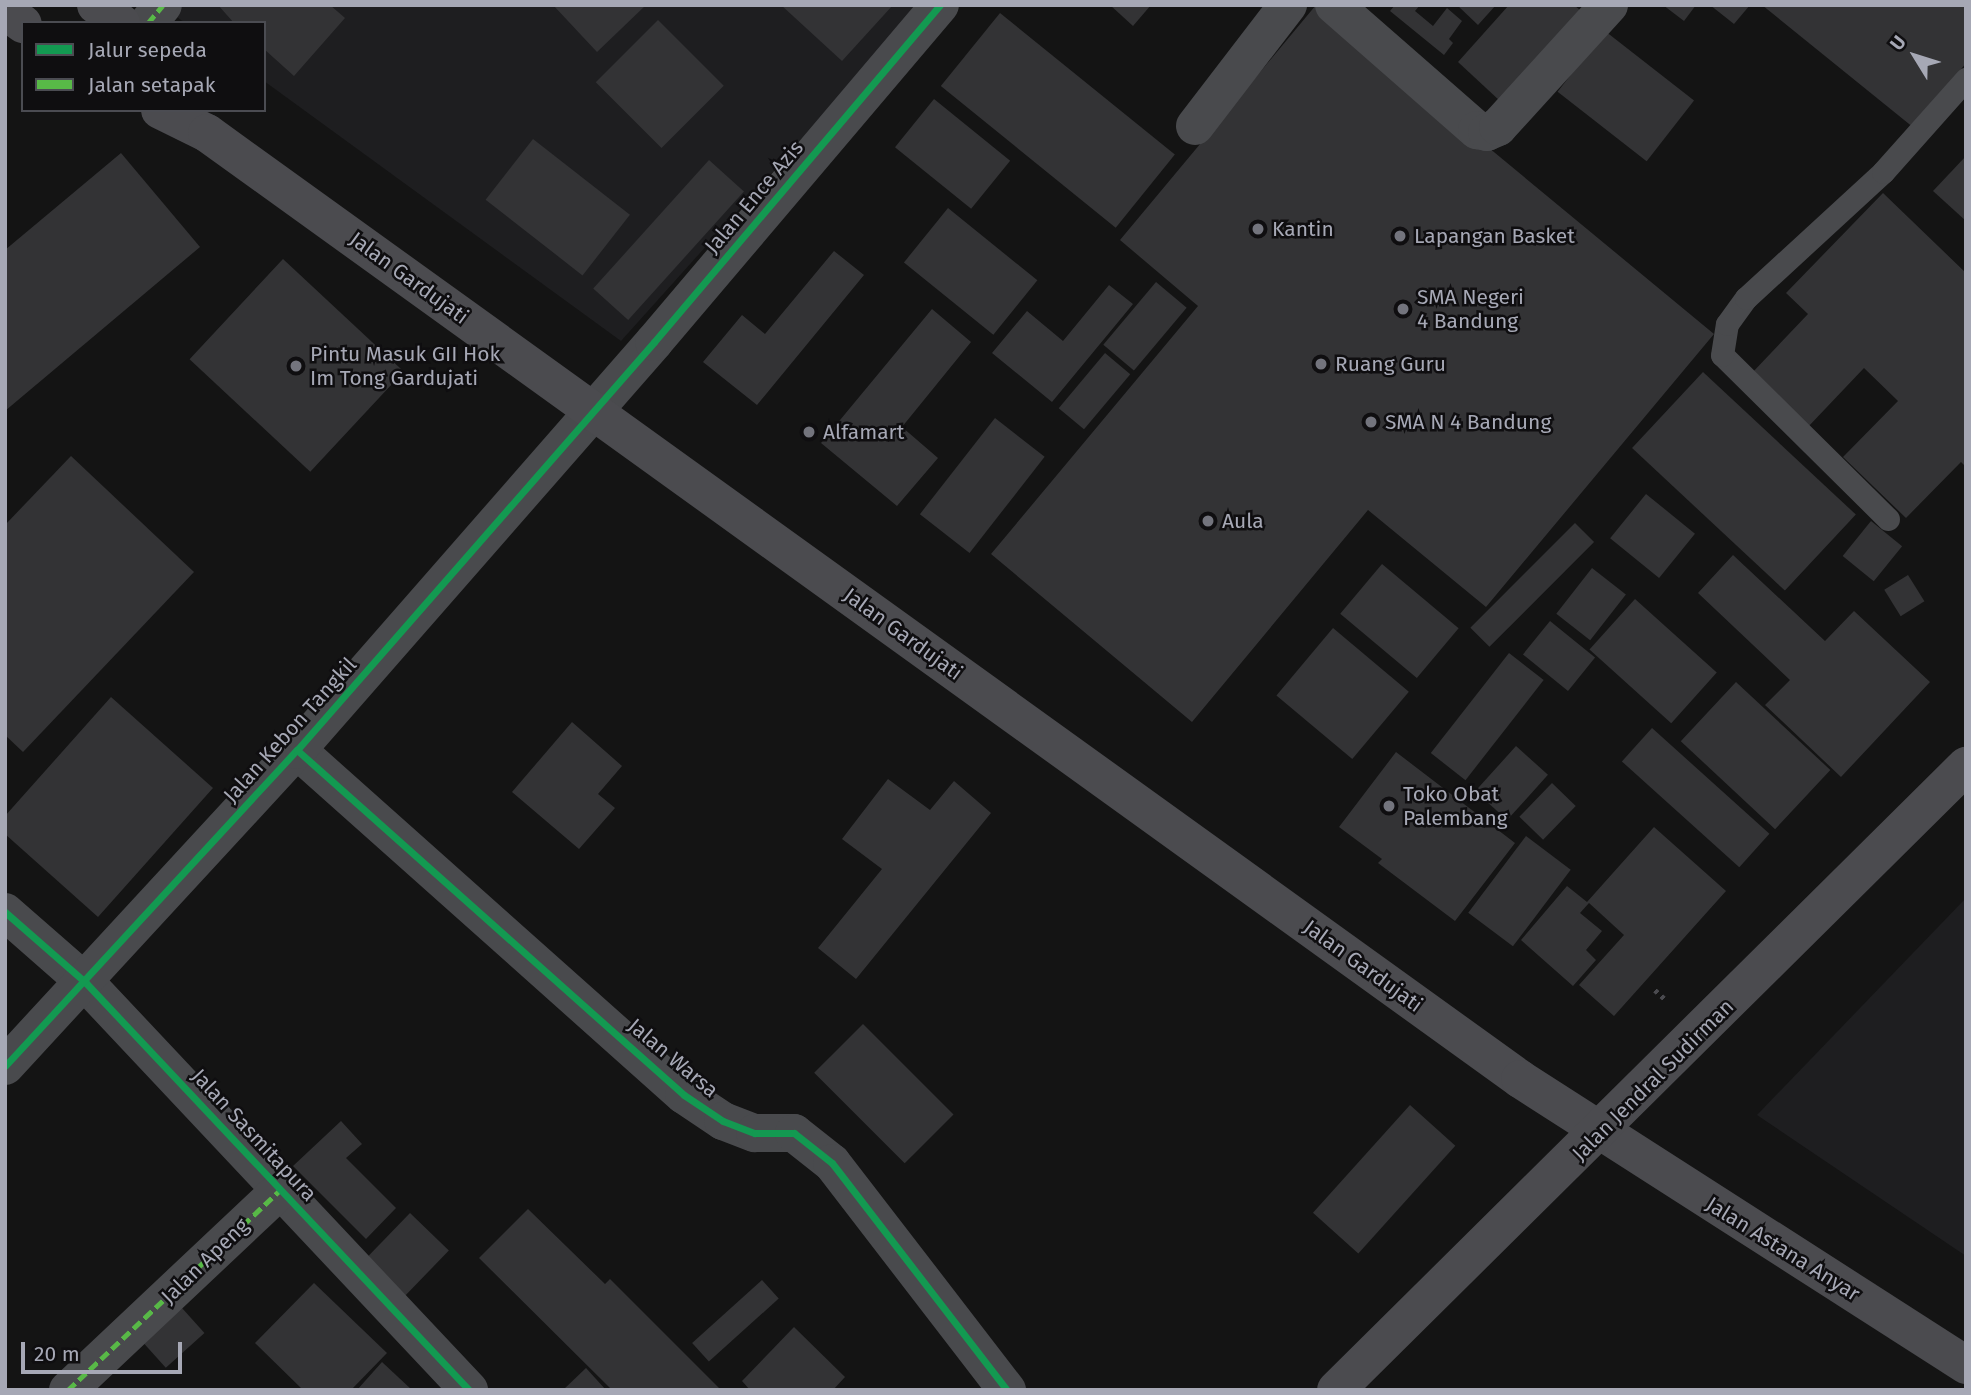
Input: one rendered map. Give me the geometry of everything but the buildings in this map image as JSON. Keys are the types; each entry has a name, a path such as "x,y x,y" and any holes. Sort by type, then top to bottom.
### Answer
{"main road":[{"path":"96,5 118,21"},
{"path":"5,11 21,23"},
{"name":"Jalan Gardujati","path":"166,112 199,122 1491,1059 1600,1133"},
{"name":"Jalan Jendral Sudirman","path":"1336,1390 1600,1133 1966,766"},
{"name":"Jalan Astana Anyar","path":"1600,1133 1966,1365"}],"street":[{"path":"150,21 163,5"},
{"name":"Jalan Ence Azis","path":"593,410 940,5"},
{"path":"1195,126 1288,5"},
{"path":"1334,5 1478,130 1487,132 1497,127 1609,5"},
{"name":"Jalan Kebon Tangkil","path":"5,1066 86,983 297,750 593,410"},
{"name":"Jalan Warsa","path":"297,750 684,1095 723,1121 755,1133 794,1133 832,1163 1007,1390"},
{"name":"Jalan Sasmitapura","path":"5,912 86,983 469,1390"},
{"name":"Jalan Apeng","path":"68,1390 281,1189"}],"lane":[{"path":"1888,519 1722,355 1727,324 1746,298 1883,172 1966,79"}],"shaded area":[{"path":"161,5 913,5 919,9 621,341 266,82 266,21 182,21"},
{"path":"1966,898 1966,1256 1757,1115"}],"marked path":[{"path":"150,21 163,5"},
{"path":"68,1390 281,1189"}],"cycle path":[{"path":"5,1066 297,750 654,342 940,5"},
{"path":"297,750 684,1095 723,1121 755,1133 794,1133 832,1163 1007,1390"},
{"path":"5,912 86,983 469,1390"}],"place":[{"name":"Kantin","path":"1258,229"},
{"name":"Lapangan Basket","path":"1400,236"},
{"name":"SMA Negeri 4 Bandung","path":"1403,309"},
{"name":"Ruang Guru","path":"1321,364"},
{"name":"Pintu Masuk GII Hok Im Tong Gardujati","path":"296,366"},
{"name":"SMA N 4 Bandung","path":"1371,422"},
{"name":"Alfamart","path":"809,432"},
{"name":"Aula","path":"1208,521"},
{"name":"Toko Obat Palembang","path":"1389,806"}]}
